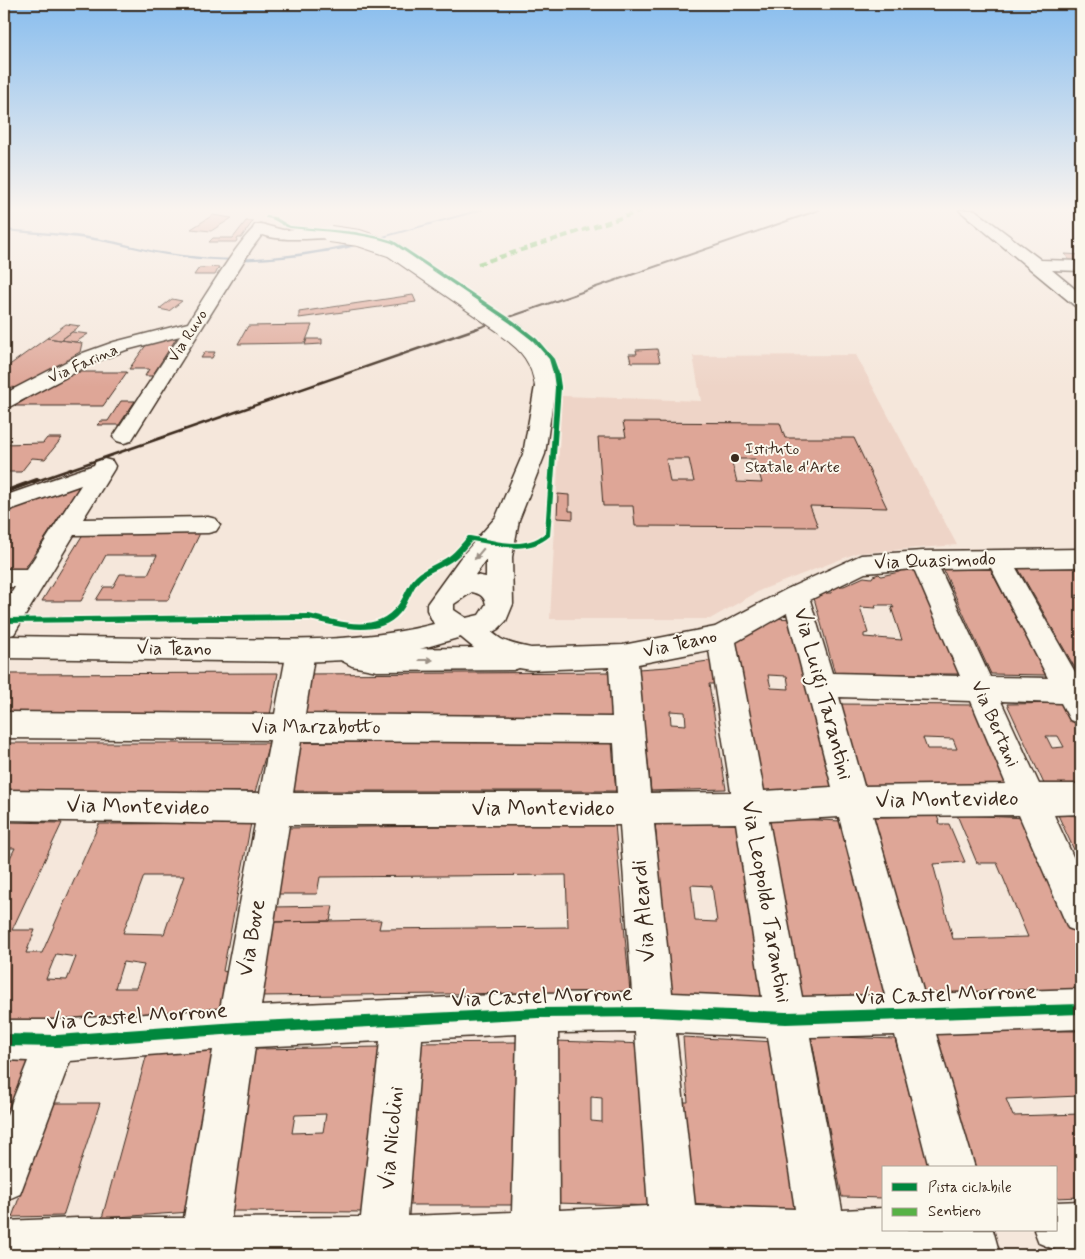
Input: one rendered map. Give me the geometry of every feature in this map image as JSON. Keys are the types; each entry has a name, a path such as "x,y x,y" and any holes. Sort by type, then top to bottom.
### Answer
{"street":[{"name":"Via Ruvo","path":"124,436 231,269"},
{"path":"421,269 514,333 534,352 539,360 543,370 545,386 534,454 507,520 499,557 498,605 494,618 486,624 475,627 464,627 454,624 443,616 441,610 448,594 470,564 507,520"},
{"path":"1041,269 1081,302"},
{"name":"Via Farina","path":"7,398 90,357 120,346 194,327"},
{"path":"4,504 103,468 4,627"},
{"path":"66,527 208,525"},
{"name":"Via Quasimodo","path":"796,596 861,564 923,560 1081,558"},
{"path":"999,559 1078,697"},
{"name":"Via Bertani","path":"923,560 1081,915"},
{"path":"4,578 34,578"},
{"path":"448,594 462,585 482,584 491,588 498,605"},
{"name":"Via Teano","path":"356,648 406,627 448,594"},
{"name":"Via Teano","path":"356,648 362,658 377,660 623,656 721,638 796,596"},
{"name":"Via Luigi Tarantini","path":"796,596 951,1166"},
{"name":"Via Teano","path":"498,605 502,630 524,649 542,658"},
{"name":"Via Teano","path":"4,647 301,650 356,648 413,640 464,627 492,647 518,657 542,658"},
{"name":"Via Leopoldo Tarantini","path":"721,638 825,1245"},
{"name":"Via Bove","path":"203,1249 237,1028 301,650"},
{"name":"Via Aleardi","path":"623,656 652,1012 675,1242"},
{"path":"820,684 979,689 1078,697"},
{"name":"Via Marzabotto","path":"4,725 628,730"},
{"name":"Via Montevideo","path":"4,806 274,809 635,809 750,807 852,801 1081,799"},
{"name":"Via Castel Morrone","path":"4,1040 57,1041 237,1028 538,1013 652,1012 786,1018 1081,1009"},
{"path":"535,1245 538,1013"},
{"name":"Via Nicolini","path":"382,1248 403,1020"},
{"path":"4,1178 57,1041"},
{"path":"1058,1226 1081,1225"},
{"path":"4,1245 76,1249 203,1249 382,1248 675,1242 825,1245 928,1232"},
{"path":"970,1232 976,1255"}],"shaded area":[{"name":"Istituto Statale d'Arte","path":"856,355 957,545 857,553 761,590 710,619 550,619 562,396 701,401 693,356"}],"building":[{"path":"198,269 218,269 215,275 194,275"},
{"path":"413,295 416,302 299,318 299,312"},
{"path":"172,299 182,301 169,311 159,309"},
{"path":"66,324 80,326 61,340 47,338"},
{"path":"312,325 305,343 238,344 248,326"},
{"path":"72,332 88,334 76,342 61,340"},
{"path":"165,337 177,337 152,376 145,376 149,369 129,369 149,341"},
{"path":"47,338 82,343 80,352 71,357 74,358 23,389 4,386 4,369"},
{"path":"307,339 322,339 322,344 305,345"},
{"path":"657,349 660,362 631,362 629,354 637,354 636,350"},
{"path":"205,352 215,352 212,358 201,358"},
{"path":"70,372 127,372 103,406 15,406"},
{"path":"121,401 135,401 119,425 97,425 101,421 108,421"},
{"path":"623,422 780,423 785,438 854,438 887,508 810,506 818,527 635,526 633,506 603,506 598,437 626,437","holes":["666,459 689,459 694,482 670,482","731,459 755,459 762,483 737,482"]},
{"path":"47,438 62,438 45,459 32,458 21,472 4,472 4,444 43,443"},
{"path":"80,486 23,571 4,571 4,523 16,506 65,489"},
{"path":"558,494 569,495 569,511 573,511 573,519 557,518"},
{"path":"85,531 201,531 168,600 96,600 104,587 113,587 120,574 148,574 157,555 106,555 81,601 42,601"},
{"path":"1018,568 1081,568 1081,596 1076,595 1081,604 1081,675 1079,675"},
{"path":"903,569 916,569 962,674 835,674 814,598 822,593 831,593 838,586 844,586 864,577 872,578 879,574 881,576 899,572","holes":["875,605 892,605 894,608 891,607 902,640 864,637 864,634 868,633 860,607 876,608"]},
{"path":"943,569 990,569 1046,675 991,674"},
{"path":"776,618 793,619 841,791 760,791 732,645","holes":["768,675 787,676 789,689 771,688"]},
{"path":"715,660 717,684 709,684 726,789 651,791 638,669","holes":["670,711 685,712 686,725 671,724"]},
{"path":"610,672 613,717 297,716 305,674"},
{"path":"278,673 270,715 4,716 4,674"},
{"path":"1073,703 1081,719 1081,787 1045,786 1007,704","holes":["1046,736 1058,736 1064,747 1052,748"]},
{"path":"838,704 977,705 1017,786 864,786","holes":["923,738 953,739 957,749 927,749"]},
{"path":"294,742 612,743 616,791 287,791"},
{"path":"4,743 269,743 255,792 4,792"},
{"path":"957,815 1028,818 1081,939 1081,995 924,1000 874,817 937,816 940,824 949,824 965,862 933,864 953,939 1028,937 997,863 977,863"},
{"path":"1058,815 1081,816 1081,865"},
{"path":"769,818 842,821 889,1004 802,1000"},
{"path":"4,822 62,823 12,930 35,930 26,953 42,953 99,824 251,823 223,971 235,974 226,1017 4,1022 4,870 15,848 4,848","holes":["144,876 184,876 164,934 123,933","56,954 76,957 67,980 46,979","123,962 144,965 136,988 115,988"]},
{"path":"655,822 738,824 769,1006 670,1003","holes":["691,885 712,886 717,922 695,921"]},
{"path":"615,824 630,992 257,996 274,922 381,920 379,929 568,927 566,875 320,877 317,894 268,894 283,828"},
{"path":"333,906 330,921 269,922 273,907"},
{"path":"927,1030 1081,1031 1081,1098 1080,1096 1006,1099 1013,1116 1081,1114 1081,1197 1058,1198 1058,1166 964,1166"},
{"path":"811,1036 895,1039 928,1166 882,1166 882,1198 842,1197"},
{"path":"683,1037 776,1042 802,1210 690,1203 682,1102 688,1102"},
{"path":"555,1041 646,1044 657,1206 555,1203","holes":["591,1097 602,1098 602,1122 591,1121"]},
{"path":"521,1042 518,1205 399,1205 415,1043"},
{"path":"383,1047 365,1212 230,1211 253,1049","holes":["326,1114 323,1132 292,1133 295,1115"]},
{"path":"148,1050 218,1050 191,1212 102,1218"},
{"path":"4,1051 34,1051 4,1128"},
{"path":"54,1103 100,1103 63,1216 12,1217"},
{"path":"1081,1252 1081,1255 995,1254"}],"railway":[{"path":"475,329 649,269"},
{"path":"34,482 478,328"},
{"path":"4,492 37,480"}],"cycle path":[{"path":"7,621 309,617 349,626 363,627 385,621 396,613 417,579 453,557 470,538 500,544 522,545 532,544 548,534 558,387 551,359 535,340 512,322 433,269"},
{"path":"4,1040 57,1041 237,1028 538,1013 653,1012 786,1018 1081,1009"}],"place":[{"name":"Istituto Statale d'Arte","path":"735,458"}]}
